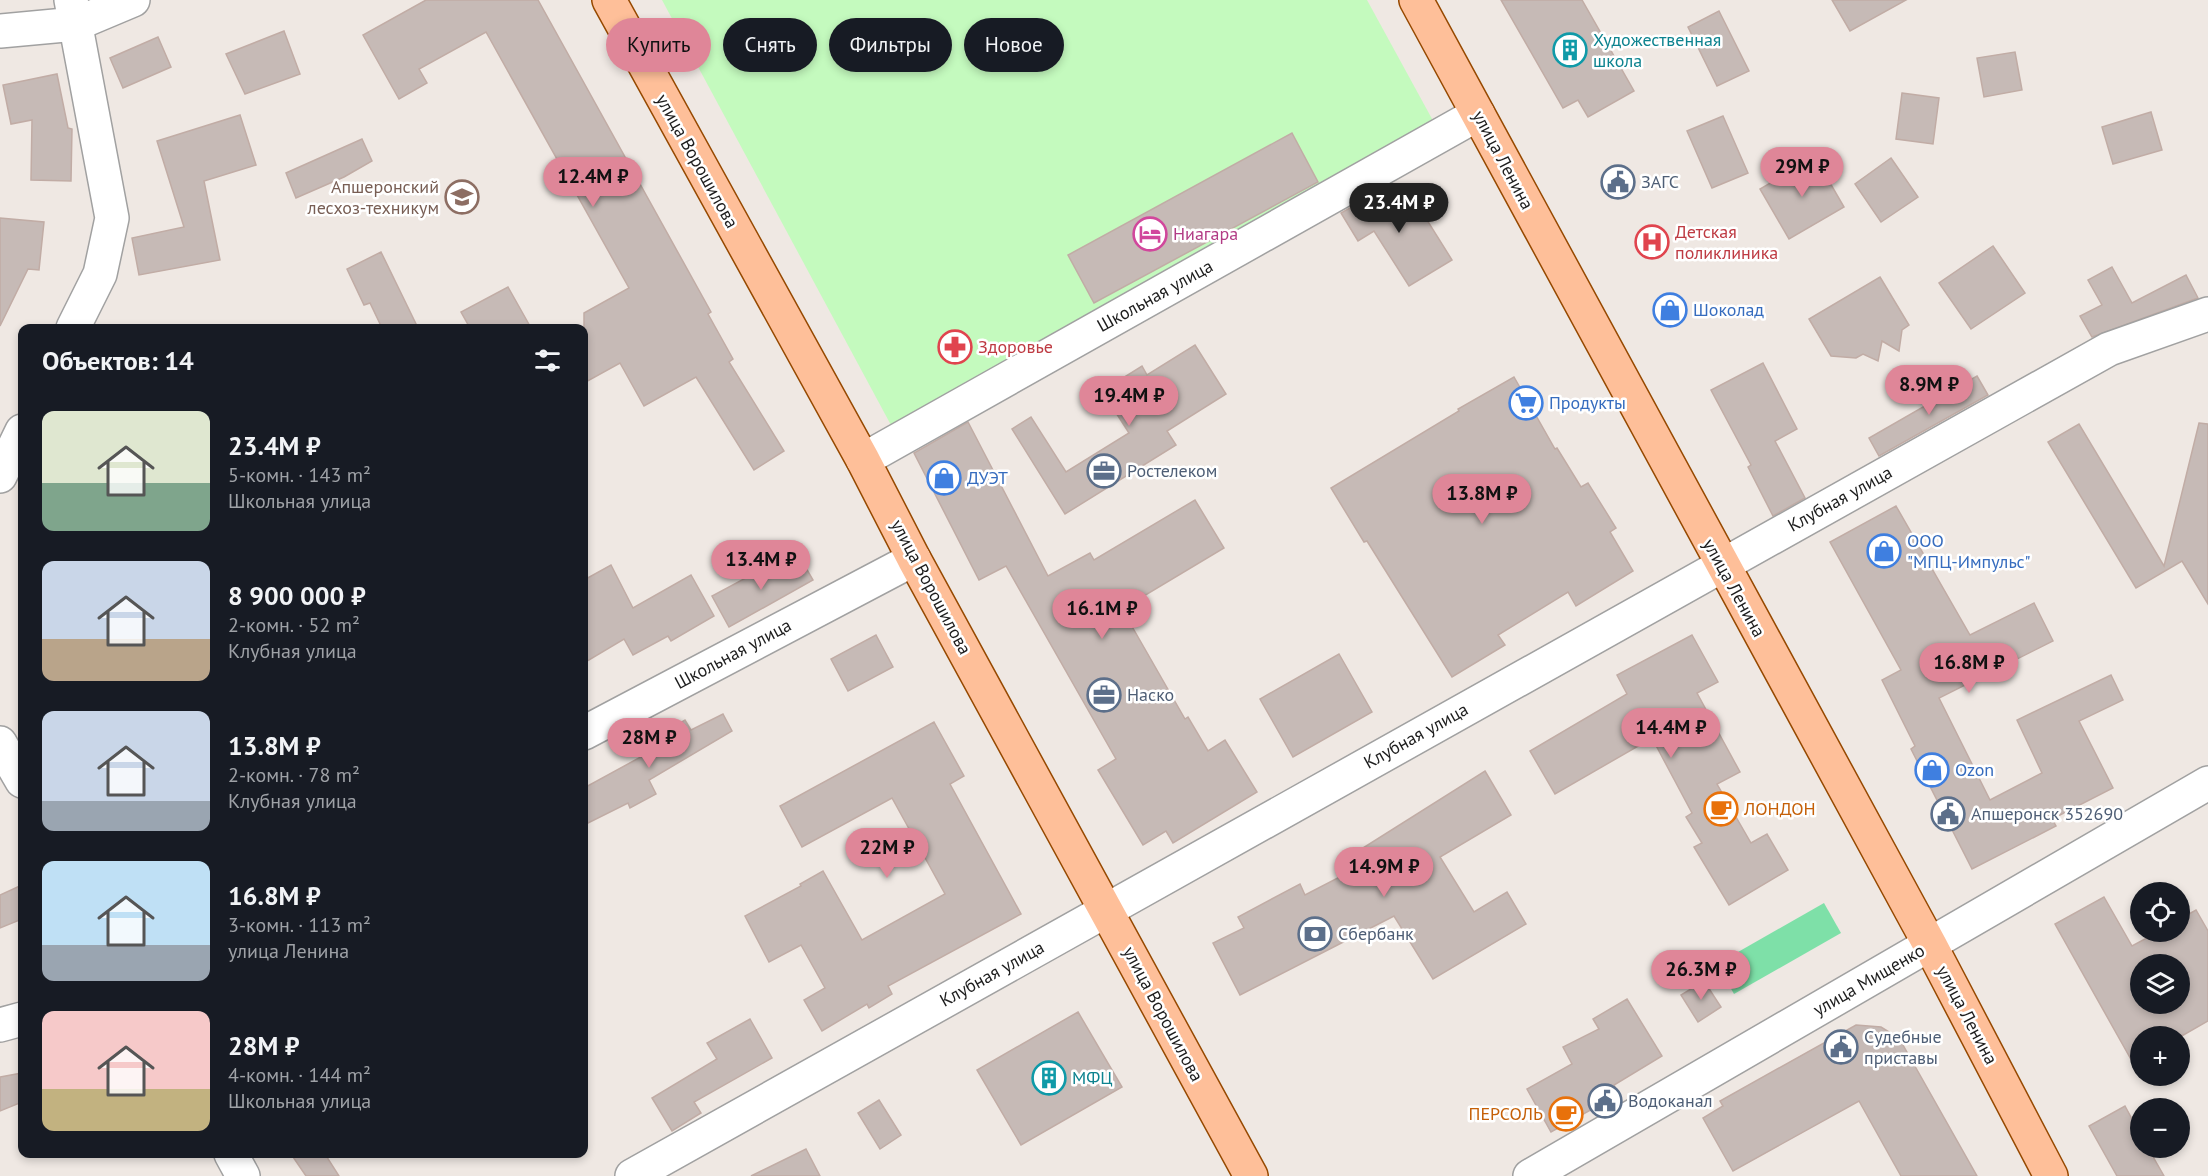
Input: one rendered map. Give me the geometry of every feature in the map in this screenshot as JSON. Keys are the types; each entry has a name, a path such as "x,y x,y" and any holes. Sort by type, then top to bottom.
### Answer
{"main road":[{"name":"улица Ворошилова","path":"609,0 863,460 914,559 1251,1176"},
{"name":"улица Ленина","path":"1416,0 1721,565 1930,945 2051,1176"}],"street":[{"path":"0,31 73,12 134,0"},
{"path":"73,12 112,218 100,274 75,324"},
{"name":"Школьная улица","path":"863,460 1478,114"},
{"name":"Клубная улица","path":"632,1176 2109,349 2208,314"},
{"path":"0,476 18,439"},
{"name":"Школьная улица","path":"588,731 914,559"},
{"path":"0,743 18,774"},
{"name":"улица Мищенко","path":"1530,1176 2208,783"},
{"path":"0,1025 18,1021"},
{"path":"233,1158 243,1176"}],"green space":[{"path":"662,0 1367,0 1437,128 892,427 701,72 711,72 711,18 672,18"},
{"path":"1824,903 1841,933 1734,994 1717,964"}],"building":[{"path":"426,0 538,0 711,312 708,314 733,359 729,362 784,451 754,470 696,377 644,406 620,363 588,381 588,324 584,324 584,313 629,288 486,32 419,69 427,83 399,99 363,35"},
{"name":"Художественная школа","path":"1501,0 1582,0 1634,91 1588,117 1578,100 1563,108"},
{"path":"1832,0 1906,0 1850,31"},
{"path":"1719,11 1749,71 1717,86 1688,27"},
{"path":"284,31 300,74 245,94 226,54"},
{"path":"158,37 171,67 123,88 110,58"},
{"path":"2015,52 2022,90 1984,97 1977,58"},
{"path":"57,74 68,128 72,129 71,181 31,180 32,120 11,124 3,85"},
{"path":"1902,93 1939,98 1933,144 1896,139"},
{"path":"2151,112 2162,150 2113,164 2102,127"},
{"path":"240,115 256,165 204,181 220,260 139,275 132,238 184,227 157,141"},
{"path":"1723,116 1748,173 1712,188 1687,131"},
{"path":"1292,133 1318,182 1094,303 1068,255"},
{"path":"362,139 372,161 344,177 296,198 286,173"},
{"path":"1815,157 1844,207 1789,239 1760,189"},
{"path":"1891,158 1918,197 1881,222 1855,184"},
{"path":"1392,184 1412,218 1422,212 1452,260 1409,286 1374,231 1358,241 1341,213"},
{"path":"0,218 44,222 39,270 28,269 0,326"},
{"path":"1993,246 2025,293 1971,329 1939,283"},
{"path":"381,252 416,324 380,324 370,303 364,305 347,269"},
{"path":"2112,267 2132,303 2186,275 2198,298 2092,337 2080,316 2102,305 2088,280"},
{"path":"1880,277 1909,325 1902,330 1899,351 1882,341 1878,361 1863,354 1856,358 1831,356 1809,319"},
{"path":"508,287 529,324 468,324 461,312"},
{"path":"1195,345 1226,394 1167,431 1176,445 1065,514 1012,429 1031,417 1066,472 1129,433 1102,391 1142,366 1147,375"},
{"path":"1763,363 1797,429 1775,441 1805,498 1773,516 1748,467 1751,465 1711,390"},
{"path":"1977,376 1988,395 1879,456 1869,438"},
{"path":"1514,377 1555,449 1557,448 1581,487 1588,483 1616,528 1610,532 1633,571 1576,606 1568,592 1498,635 1505,645 1452,677 1331,488"},
{"path":"968,422 1048,576 1090,553 1094,560 1195,500 1224,548 1122,609 1185,719 1188,717 1208,751 1225,740 1257,792 1173,843 1166,831 1143,845 1098,770 1116,759 1006,566 979,580 914,453"},
{"path":"2199,423 2208,424 2208,604 2182,561 2136,588 2048,442 2079,424 2164,566"},
{"path":"1896,506 1970,635 2034,603 2053,641 1939,698 1990,800 2042,773 2017,720 2111,675 2123,700 2079,721 2113,788 2052,819 2056,826 1972,869 1911,749 1915,746 1882,680 1901,670 1830,542"},
{"path":"799,556 813,580 729,627 712,596 755,573 759,581"},
{"path":"611,565 633,608 691,575 714,616 671,641 668,636 633,655 624,639 588,661 588,578"},
{"path":"876,635 893,667 848,691 831,659"},
{"path":"1692,635 1718,682 1697,693 1740,772 1717,784 1751,843 1767,834 1788,870 1729,905 1694,847 1702,843 1686,817 1692,813 1652,738 1555,794 1530,751 1627,694 1617,675"},
{"path":"1339,654 1372,712 1293,757 1260,699"},
{"path":"723,714 732,731 649,780 656,794 630,808 628,803 588,823 588,786 670,741 665,732 685,720 691,730"},
{"path":"934,722 964,776 950,784 1021,914 888,986 892,994 869,1008 867,1004 822,1031 804,1000 825,988 801,945 769,962 745,916 801,886 800,884 823,871 862,940 945,894 892,798 802,847 780,806"},
{"path":"1485,771 1511,815 1440,857 1474,912 1507,892 1526,924 1433,979 1394,916 1240,995 1213,943 1244,928 1238,917 1300,884 1305,895 1363,865 1355,853"},
{"path":"18,887 18,921 0,928 0,895"},
{"path":"2104,897 2132,946 2139,942 2190,942 2190,913 2196,910 2208,931 2208,1021 2190,1031 2190,1026 2130,1026 2130,1058 2055,924"},
{"path":"1704,981 1721,1007 1698,1022 1681,995"},
{"path":"1627,999 1662,1056 1614,1085 1620,1097 1595,1110 1594,1108 1551,1132 1527,1089 1572,1064 1563,1047 1599,1029 1593,1019"},
{"name":"МФЦ","path":"1078,1012 1122,1087 1021,1145 977,1070"},
{"path":"750,1019 772,1058 694,1102 701,1113 672,1131 652,1098 717,1059 707,1043"},
{"path":"1856,1025 1881,1027 1899,1038 1977,1176 1901,1176 1859,1101 1733,1171 1703,1118 1723,1106 1720,1101"},
{"path":"18,1074 18,1104 0,1111 0,1077"},
{"path":"879,1100 901,1135 880,1149 858,1113"},
{"path":"2125,1106 2130,1115 2130,1158 2154,1158 2164,1176 2117,1176 2089,1126"},
{"path":"806,1149 820,1176 751,1176"},
{"path":"294,1158 328,1158 339,1176 306,1176"}],"place":[{"name":"Художественная школа","path":"1570,50"},
{"name":"ЗАГС","path":"1618,182"},
{"name":"Апшеронский лесхоз-техникум","path":"462,197"},
{"name":"Ниагара","path":"1150,234"},
{"name":"Детская поликлиника","path":"1652,242"},
{"name":"Шоколад","path":"1670,310"},
{"name":"Здоровье","path":"955,347"},
{"name":"Продукты","path":"1526,403"},
{"name":"Ростелеком","path":"1104,471"},
{"name":"ДУЭТ","path":"944,478"},
{"name":"ООО \"МПЦ-Импульс\"","path":"1884,551"},
{"name":"Наско","path":"1104,695"},
{"name":"Ozon","path":"1932,770"},
{"name":"ЛОНДОН","path":"1721,809"},
{"name":"Апшеронск 352690","path":"1948,814"},
{"name":"Сбербанк","path":"1315,934"},
{"name":"Судебные приставы","path":"1841,1047"},
{"name":"МФЦ","path":"1049,1078"},
{"name":"Водоканал","path":"1605,1101"},
{"name":"ПЕРСОЛЬ","path":"1566,1114"}]}
